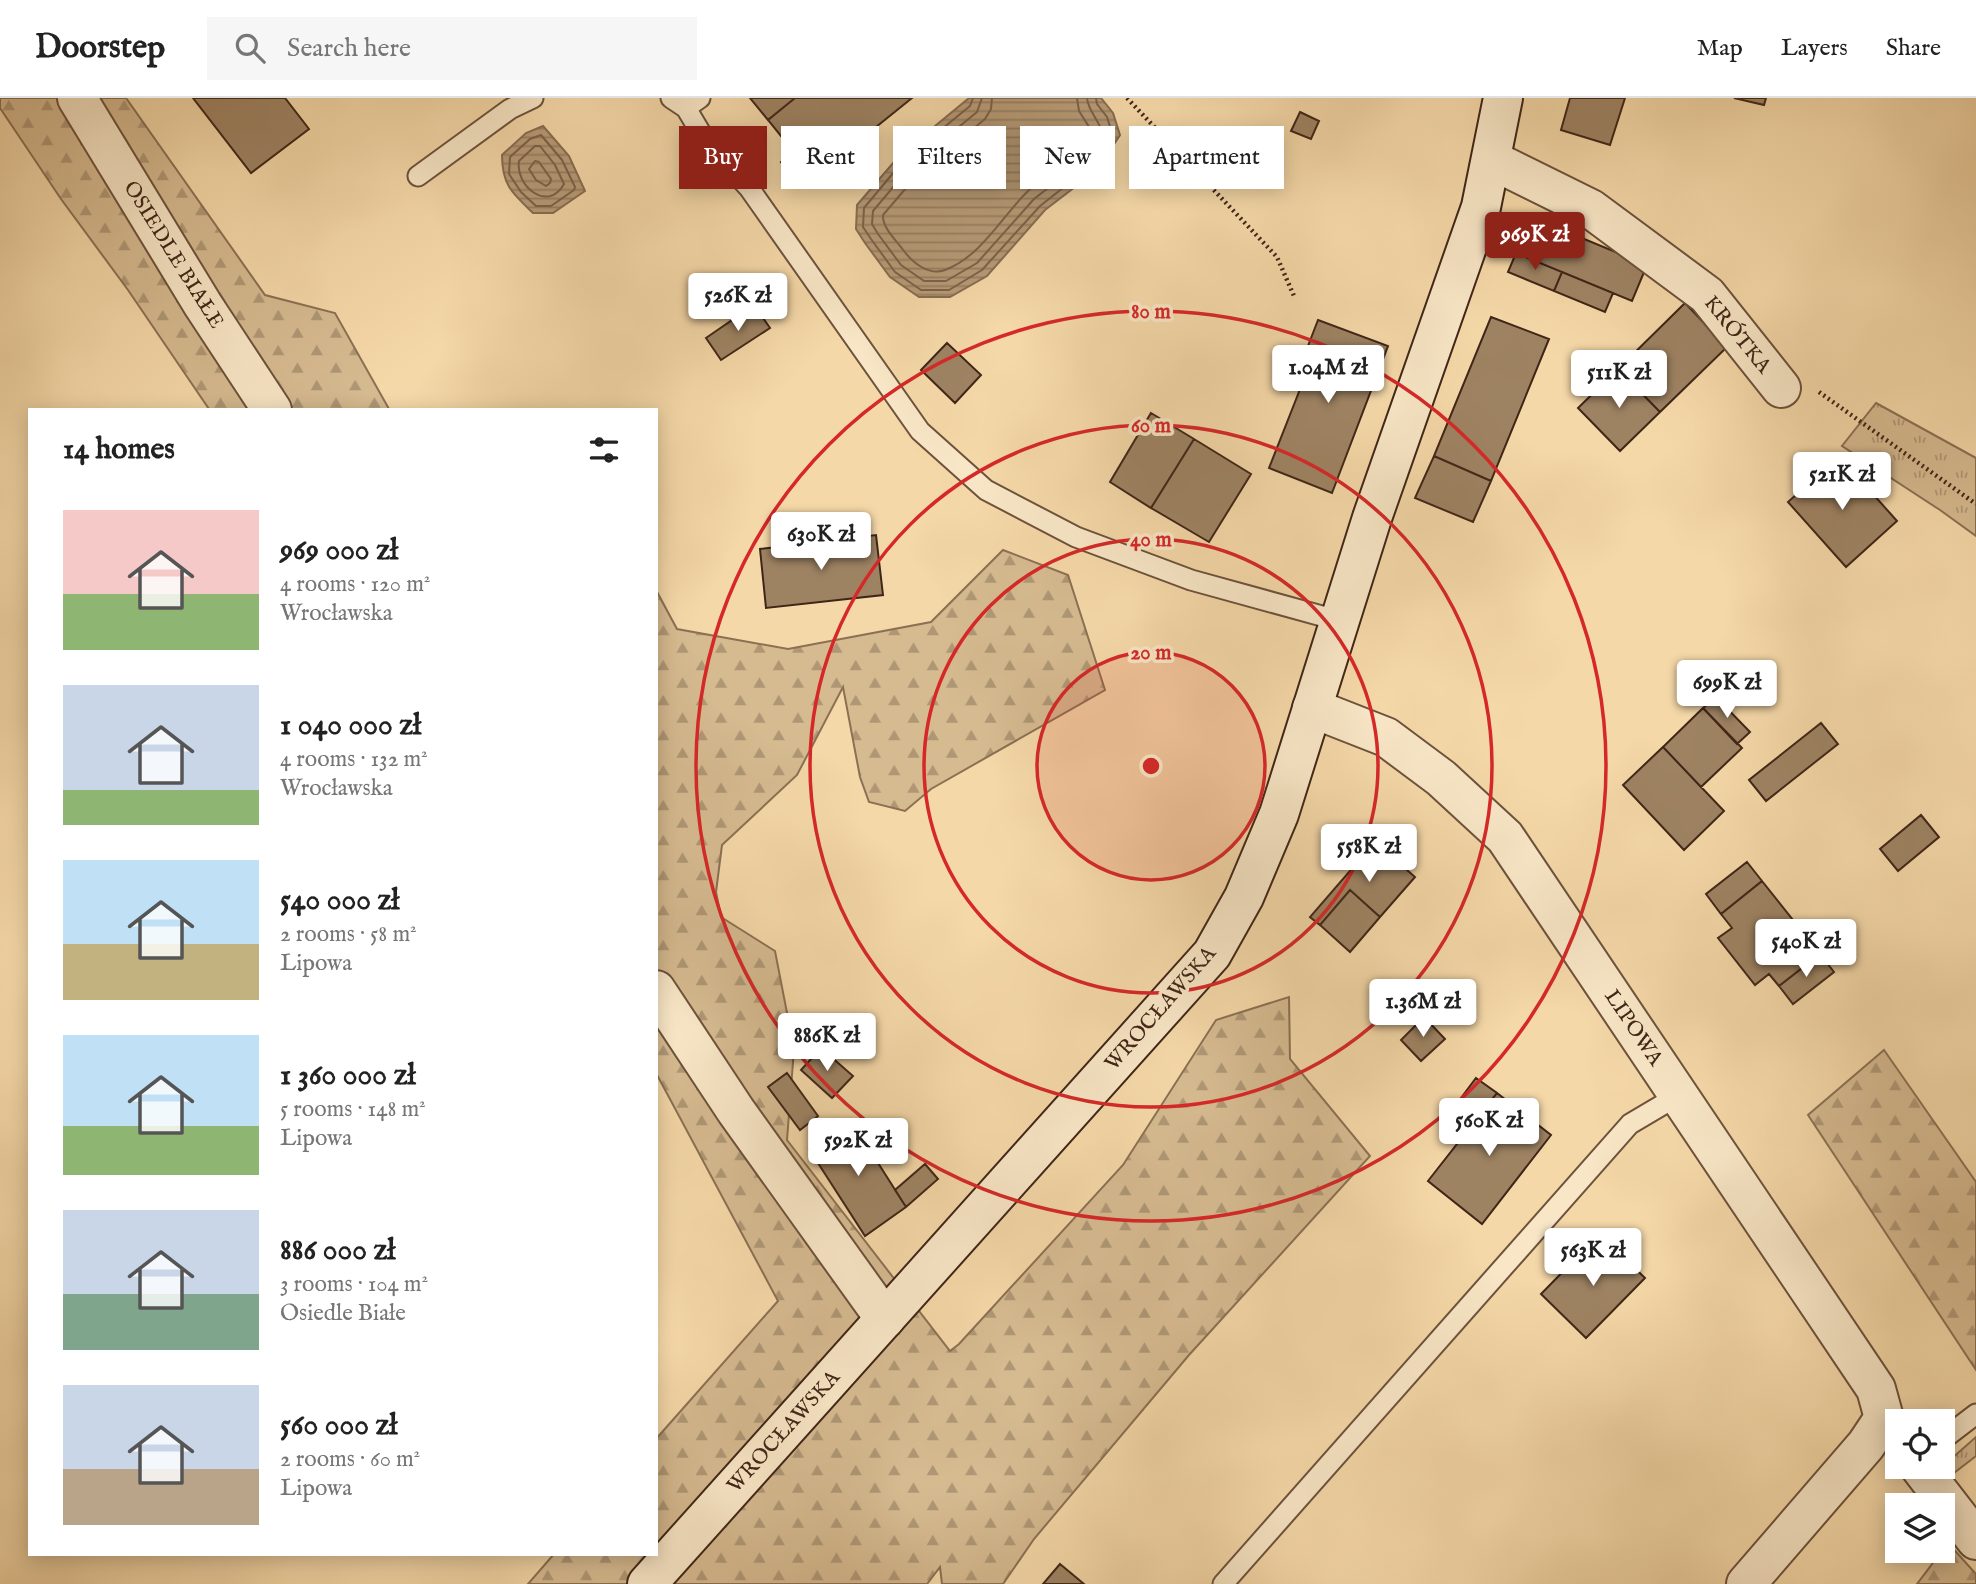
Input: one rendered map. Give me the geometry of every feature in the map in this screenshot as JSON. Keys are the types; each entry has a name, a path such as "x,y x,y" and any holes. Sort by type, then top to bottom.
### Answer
{"street":[{"name":"OSIEDLE BIAŁE","path":"77,98 203,305 271,408"},
{"name":"WROCŁAWSKA","path":"647,1584 1212,954 1244,897 1274,826 1372,518 1481,207 1503,98"},
{"name":"KRÓTKA","path":"1492,160 1591,209 1707,295 1781,388"},
{"name":"LIPOWA","path":"1312,708 1386,737 1441,778 1505,837 1876,1389 1885,1412"},
{"path":"658,993 736,1111 885,1318"},
{"name":"LIPOWA","path":"1746,1584 1866,1445 1885,1431"},
{"path":"1929,1479 1976,1540"}],"lane":[{"path":"418,176 510,109 533,98"},
{"path":"686,101 705,140 749,188 920,431 986,490 1076,537 1178,576 1340,621"},
{"path":"1223,1584 1630,1124 1679,1095"},
{"path":"1955,1430 1976,1414"}],"path":[{"path":"1127,98 1277,257 1294,296"},
{"name":"KRÓTKA","path":"1781,388 1804,381 1976,504"}],"green space":[{"path":"0,98 126,98 265,295 335,313 388,408 208,408 0,108"},
{"path":"1876,403 1976,458 1976,536 1842,446"},
{"path":"1003,550 1068,575 1105,690 931,789 905,811 869,802 860,777 843,687 797,775 722,845 716,892 721,917 775,951 794,1049 787,1140 950,1351 1123,1165 1216,1020 1289,997 1290,1059 1370,1156 1189,1355 1034,1539 1003,1584 942,1584 940,1567 927,1584 528,1584 552,1556 658,1556 658,1437 778,1301 658,1077 658,594 677,629 788,649 931,622"},
{"path":"1884,1050 1976,1182 1976,1370 1808,1115"},
{"path":"1976,1437 1976,1456 1955,1472 1955,1456"},
{"path":"1928,1479 1946,1479 1932,1490 1925,1482"},
{"path":"1955,1551 1976,1574 1976,1584 1917,1584 1933,1563 1955,1563"}],"water":[{"path":"969,98 1101,98 1113,113 1120,135 1115,143 1115,126 1020,126 1020,189 1072,189 1045,210 987,276 950,297 919,297 890,277 865,243 856,229 857,205 871,189 879,189 879,179 893,163 893,189 1006,189 1006,126 935,126"},
{"path":"543,126 569,156 585,191 553,213 533,213 519,200 506,181 502,155 526,133"}],"building":[{"path":"193,98 285,98 309,129 251,173"},
{"path":"750,98 795,98 768,120"},
{"path":"795,98 912,98 877,126 781,126 781,136 768,120"},
{"path":"1570,98 1625,98 1610,145 1561,130"},
{"path":"1734,98 1766,98 1764,105"},
{"path":"1300,112 1319,121 1311,139 1291,131"},
{"path":"1531,217 1647,265 1632,301 1516,253"},
{"path":"1516,253 1562,272 1554,291 1508,272"},
{"path":"1562,272 1613,293 1605,312 1554,291"},
{"path":"1685,303 1727,347 1660,412 1618,369"},
{"path":"754,305 770,328 721,360 706,338"},
{"path":"1491,317 1549,339 1491,481 1434,456"},
{"path":"1318,320 1388,346 1332,493 1269,468 1306,374 1298,372"},
{"path":"947,343 981,375 955,403 921,370"},
{"path":"1618,369 1660,412 1620,451 1578,408"},
{"path":"1151,413 1194,439 1151,508 1110,482"},
{"path":"1194,439 1251,474 1209,542 1151,508"},
{"path":"1434,456 1491,481 1473,522 1415,498"},
{"path":"1839,456 1897,521 1846,567 1788,502"},
{"path":"876,535 883,595 766,608 760,549"},
{"path":"1716,697 1750,732 1737,744 1703,708"},
{"path":"1703,708 1742,748 1701,787 1663,747"},
{"path":"1821,723 1838,744 1766,801 1749,780"},
{"path":"1663,747 1724,811 1684,850 1623,785"},
{"path":"1921,815 1939,837 1898,871 1880,849"},
{"path":"1375,842 1415,877 1380,917 1350,890 1320,925 1310,917"},
{"path":"1747,862 1762,881 1721,914 1706,894"},
{"path":"1762,881 1820,954 1779,986 1769,974 1755,985 1718,938 1732,928 1721,914"},
{"path":"1350,890 1380,917 1350,952 1320,925"},
{"path":"1820,954 1834,972 1793,1004 1779,986"},
{"path":"1424,1017 1445,1039 1421,1061 1401,1040"},
{"path":"821,1048 853,1076 832,1098 801,1070"},
{"path":"787,1073 818,1116 800,1130 768,1087"},
{"path":"1476,1078 1497,1093 1481,1114 1461,1098"},
{"path":"1497,1093 1551,1135 1482,1224 1428,1181"},
{"path":"852,1122 906,1207 865,1236 809,1149"},
{"path":"925,1164 938,1179 906,1207 895,1190"},
{"path":"1610,1244 1645,1278 1586,1338 1541,1294 1587,1247 1597,1257"},
{"path":"1060,1564 1084,1584 1043,1584"}]}
